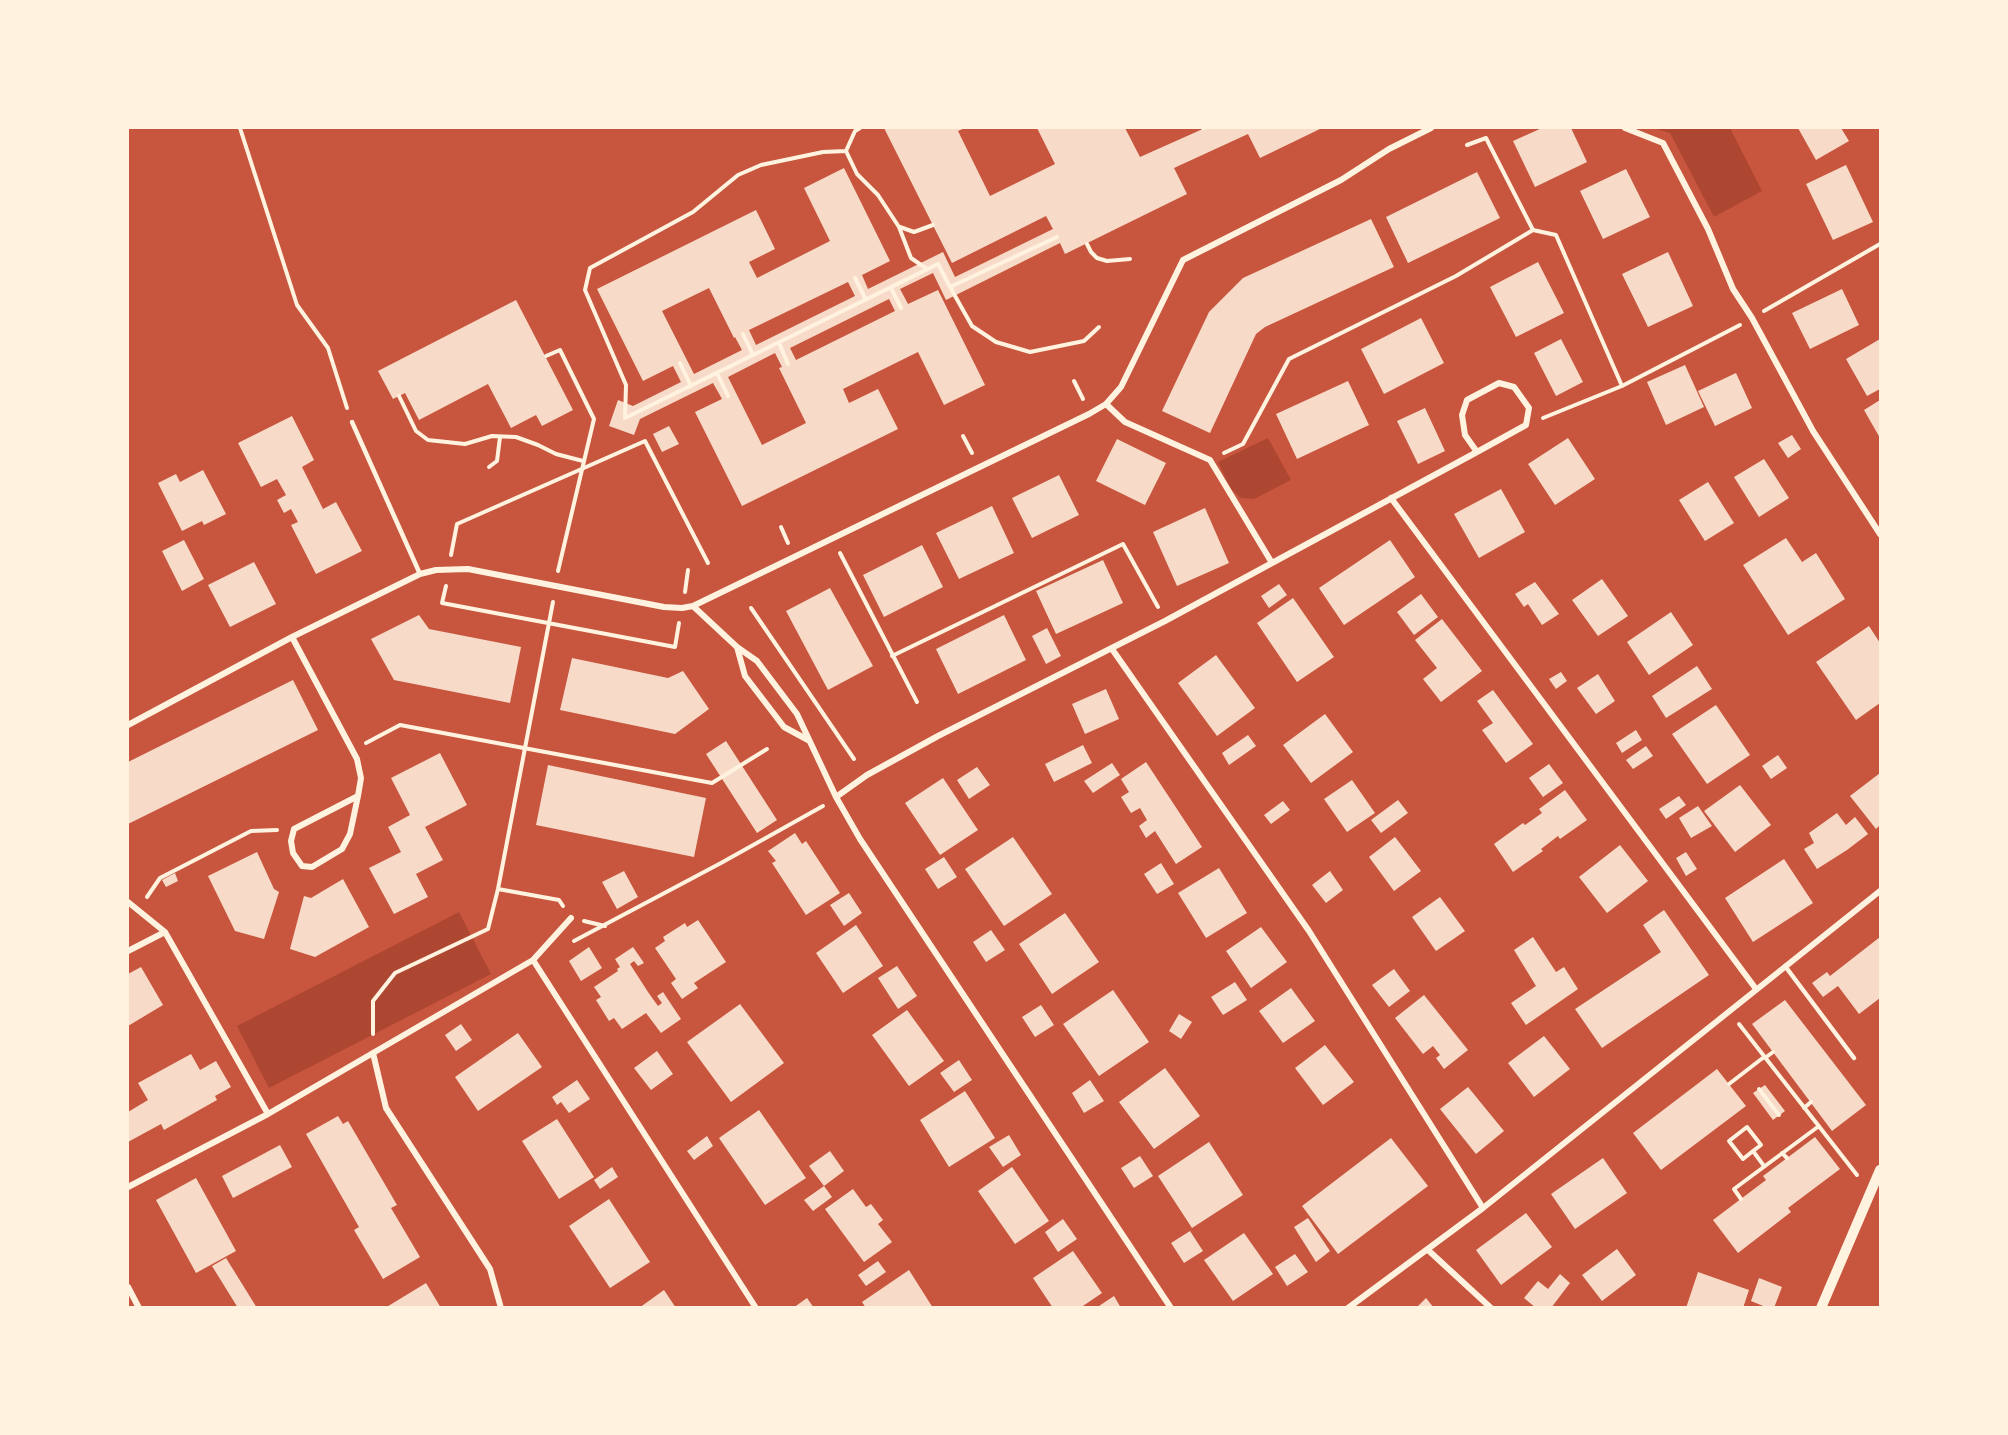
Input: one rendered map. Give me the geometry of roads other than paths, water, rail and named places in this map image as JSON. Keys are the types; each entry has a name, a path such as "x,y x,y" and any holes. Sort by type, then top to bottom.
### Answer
{"street":[{"path":"128,724 292,637 420,574 449,568 468,569 664,607 693,606 1106,404 1121,387 1183,260 1341,180 1389,149 1431,128"},
{"path":"1625,128 1663,143 1708,230 1733,289 1752,318 1813,431 1881,534"},
{"path":"836,797 867,775 938,736 1165,621 1477,452 1526,425 1529,408 1514,387 1499,383 1467,399 1462,415 1465,435 1477,452"},
{"path":"1106,404 1125,422 1209,460 1272,563"},
{"path":"1391,498 1756,989"},
{"path":"693,606 737,647 757,661 797,714 836,797 860,839 1171,1308"},
{"path":"292,637 357,759 361,778 358,796 350,834 342,849 312,867 302,866 293,853 291,842 294,829 358,796"},
{"path":"737,647 744,676 784,727 808,740"},
{"path":"1112,649 1309,931 1483,1208"},
{"path":"1348,1308 1483,1208 1881,891"},
{"path":"128,902 165,932 268,1114"},
{"path":"128,1187 268,1114 532,960 571,918"},
{"path":"128,951 165,932"},
{"path":"532,960 756,1308"},
{"path":"373,1053 386,1108 490,1269 501,1308"},
{"path":"1821,1308 1881,1170"},
{"path":"1428,1250 1491,1308"},
{"path":"128,1287 139,1308"}],"lane":[{"path":"352,422 420,574"},
{"path":"1785,966 1854,1058"}]}
